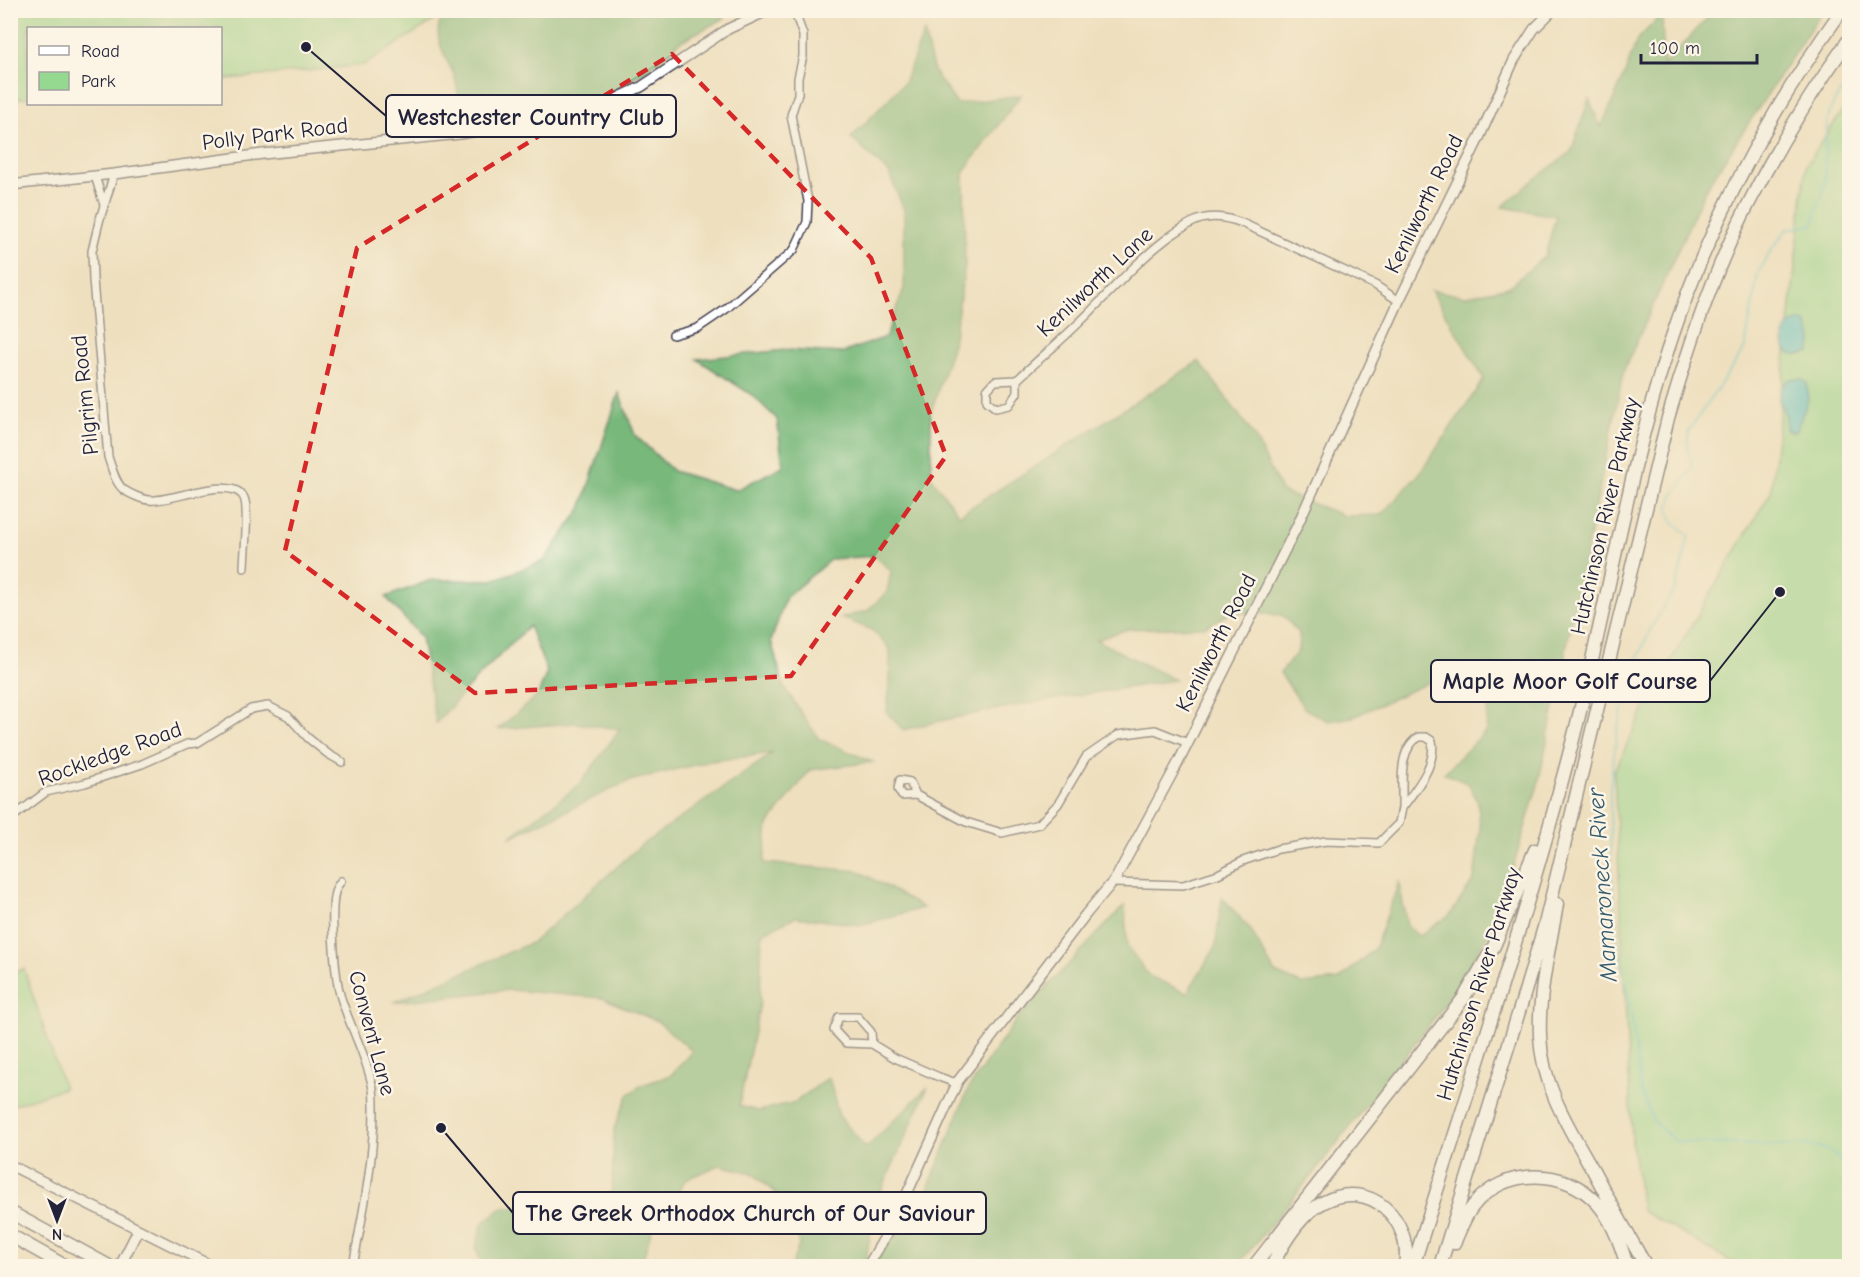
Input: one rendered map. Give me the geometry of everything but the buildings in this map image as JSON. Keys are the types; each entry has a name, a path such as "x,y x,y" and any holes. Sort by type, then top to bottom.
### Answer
{"highway":[{"name":"Hutchinson River Parkway","path":"1413,1266 1513,947 1574,736 1613,564 1653,402 1672,338 1691,285 1731,192 1761,137 1842,10"},
{"name":"Hutchinson River Parkway","path":"1442,1266 1532,972 1668,418 1698,323 1749,202 1788,131 1850,38"},
{"path":"1254,1266 1468,992 1494,946 1553,811"},
{"path":"1572,815 1542,995 1539,1027 1541,1051 1548,1082 1561,1111 1646,1266"},
{"path":"1442,1266 1477,1201 1487,1192 1504,1183 1535,1176 1567,1182 1594,1200 1605,1213 1613,1228 1626,1266"},
{"path":"1272,1266 1289,1236 1312,1210 1325,1201 1347,1195 1365,1197 1384,1207 1395,1218 1406,1242 1405,1266"},
{"path":"10,1212 109,1266"},
{"path":"10,1235 65,1266"}],"street":[{"name":"Polly Park Road","path":"10,185 263,154 460,134 585,113 641,87 728,29 769,10"},
{"path":"673,335 698,328 726,309 794,250 807,222 808,201 791,115 798,94 798,78 803,56 803,36 794,10"},
{"name":"Kenilworth Road","path":"868,1266 897,1216 958,1081 1086,914 1113,883 1188,742 1297,526 1399,301 1479,138 1514,60 1534,29 1553,10"},
{"name":"Pilgrim Road","path":"114,174 92,251 108,458 114,476 123,489 149,501 208,489 230,489 240,493 244,497 246,513 244,568"},
{"path":"95,176 104,205"},
{"name":"Kenilworth Lane","path":"1017,380 1017,393 1009,405 996,408 987,401 987,390 995,381 1017,380 1154,249 1176,232 1202,219 1214,217 1242,223 1375,285 1399,301"},
{"name":"Rockledge Road","path":"10,819 46,792 85,783 142,764 187,744 197,743 251,709 268,706 288,716 308,738 342,762"},
{"path":"916,795 966,822 1002,832 1039,824 1058,804 1086,757 1118,735 1155,730 1188,742"},
{"path":"1113,883 1183,885 1218,874 1243,861 1278,849 1326,841 1379,843 1399,823 1402,808 1404,756 1407,748 1413,740 1426,737 1433,744 1432,758 1421,781 1402,808"},
{"name":"Convent Lane","path":"341,881 334,895 333,916 340,996 359,1043 373,1092 374,1124 371,1170 353,1266"},
{"path":"872,1044 871,1032 858,1017 839,1017 834,1030 846,1043 872,1044 895,1058 953,1082 958,1081"},
{"path":"10,1165 212,1266"},
{"path":"120,1266 138,1230"}],"highlighted area":[{"path":"672,54 871,258 946,456 791,676 475,693 285,551 357,248"}],"green space":[{"path":"11,10 449,10 364,65 222,80 222,27 27,27 27,98 11,99"},
{"path":"450,11 724,11 725,18 681,41 646,71 607,92 545,111 460,120 456,83 441,46 438,32 441,21"},
{"path":"1714,11 1822,11 1705,190 1624,370 1538,785 1498,917 1451,997 1316,1170 1237,1266 870,1266 922,1204 969,1087 1020,1015 1125,905 1127,946 1149,976 1187,993 1215,948 1222,897 1250,929 1275,973 1301,984 1339,980 1375,948 1399,882 1407,926 1419,936 1450,915 1474,880 1480,829 1478,803 1469,784 1444,773 1486,731 1488,707 1476,677 1434,680 1353,717 1328,721 1305,709 1280,673 1298,651 1299,633 1282,615 1232,612 1204,627 1128,629 1096,640 1175,680 1005,708 903,730 887,713 890,649 872,630 841,618 867,611 887,592 891,571 875,556 831,559 786,597 771,641 784,687 819,739 873,762 810,770 768,825 764,863 859,871 923,908 860,925 795,917 762,933 760,1003 739,1106 759,1111 795,1102 829,1077 839,1116 866,1148 928,1087 875,1205 865,1266 791,1266 799,1245 791,1207 752,1173 720,1165 686,1179 653,1225 641,1266 482,1266 476,1248 482,1224 503,1207 530,1206 591,1220 612,1189 614,1129 628,1095 642,1085 671,1075 692,1051 657,1021 602,998 510,990 394,1002 533,942 640,846 773,753 711,761 629,781 509,838 580,784 620,729 575,723 498,729 538,695 547,672 529,626 436,723 421,637 386,597 431,580 493,580 544,561 581,509 619,393 635,435 673,471 736,490 783,466 777,419 752,395 697,359 786,350 842,353 886,337 904,288 904,210 889,173 851,138 904,83 924,32 934,72 957,104 1021,95 964,171 965,265 953,344 931,412 931,477 959,515 1199,361 1253,434 1282,492 1345,516 1381,515 1419,474 1484,379 1431,290 1465,296 1509,287 1545,256 1556,216 1502,207 1571,152 1589,99 1601,127 1637,40 1662,14 1664,65"},
{"path":"1849,101 1849,1266 1739,1266 1642,1211 1632,1142 1614,772 1652,692 1771,492 1806,165"},
{"path":"24,969 64,1088 11,1106 11,973"}],"water":[{"path":"1805,322 1812,344 1810,352 1795,355 1787,351 1784,339 1787,326"},
{"path":"1790,379 1801,379 1807,383 1808,400 1796,431 1793,432 1786,429 1786,416 1779,400 1780,390"}],"waterway":[{"name":"Mamaroneck River","path":"1850,84 1840,93 1829,115 1824,185 1813,225 1787,229 1772,249 1758,273 1745,348 1688,432 1688,450 1693,467 1673,496 1668,509 1673,522 1689,536 1676,587 1650,630 1635,664 1618,726 1610,788 1611,865 1618,944 1632,1020 1641,1091 1653,1121 1676,1142 1817,1147 1834,1154 1850,1174"}],"place":[{"name":"Westchester Country Club","path":"306,47"},
{"name":"Maple Moor Golf Course","path":"1780,592"},
{"name":"The Greek Orthodox Church of Our Saviour","path":"441,1128"}]}
